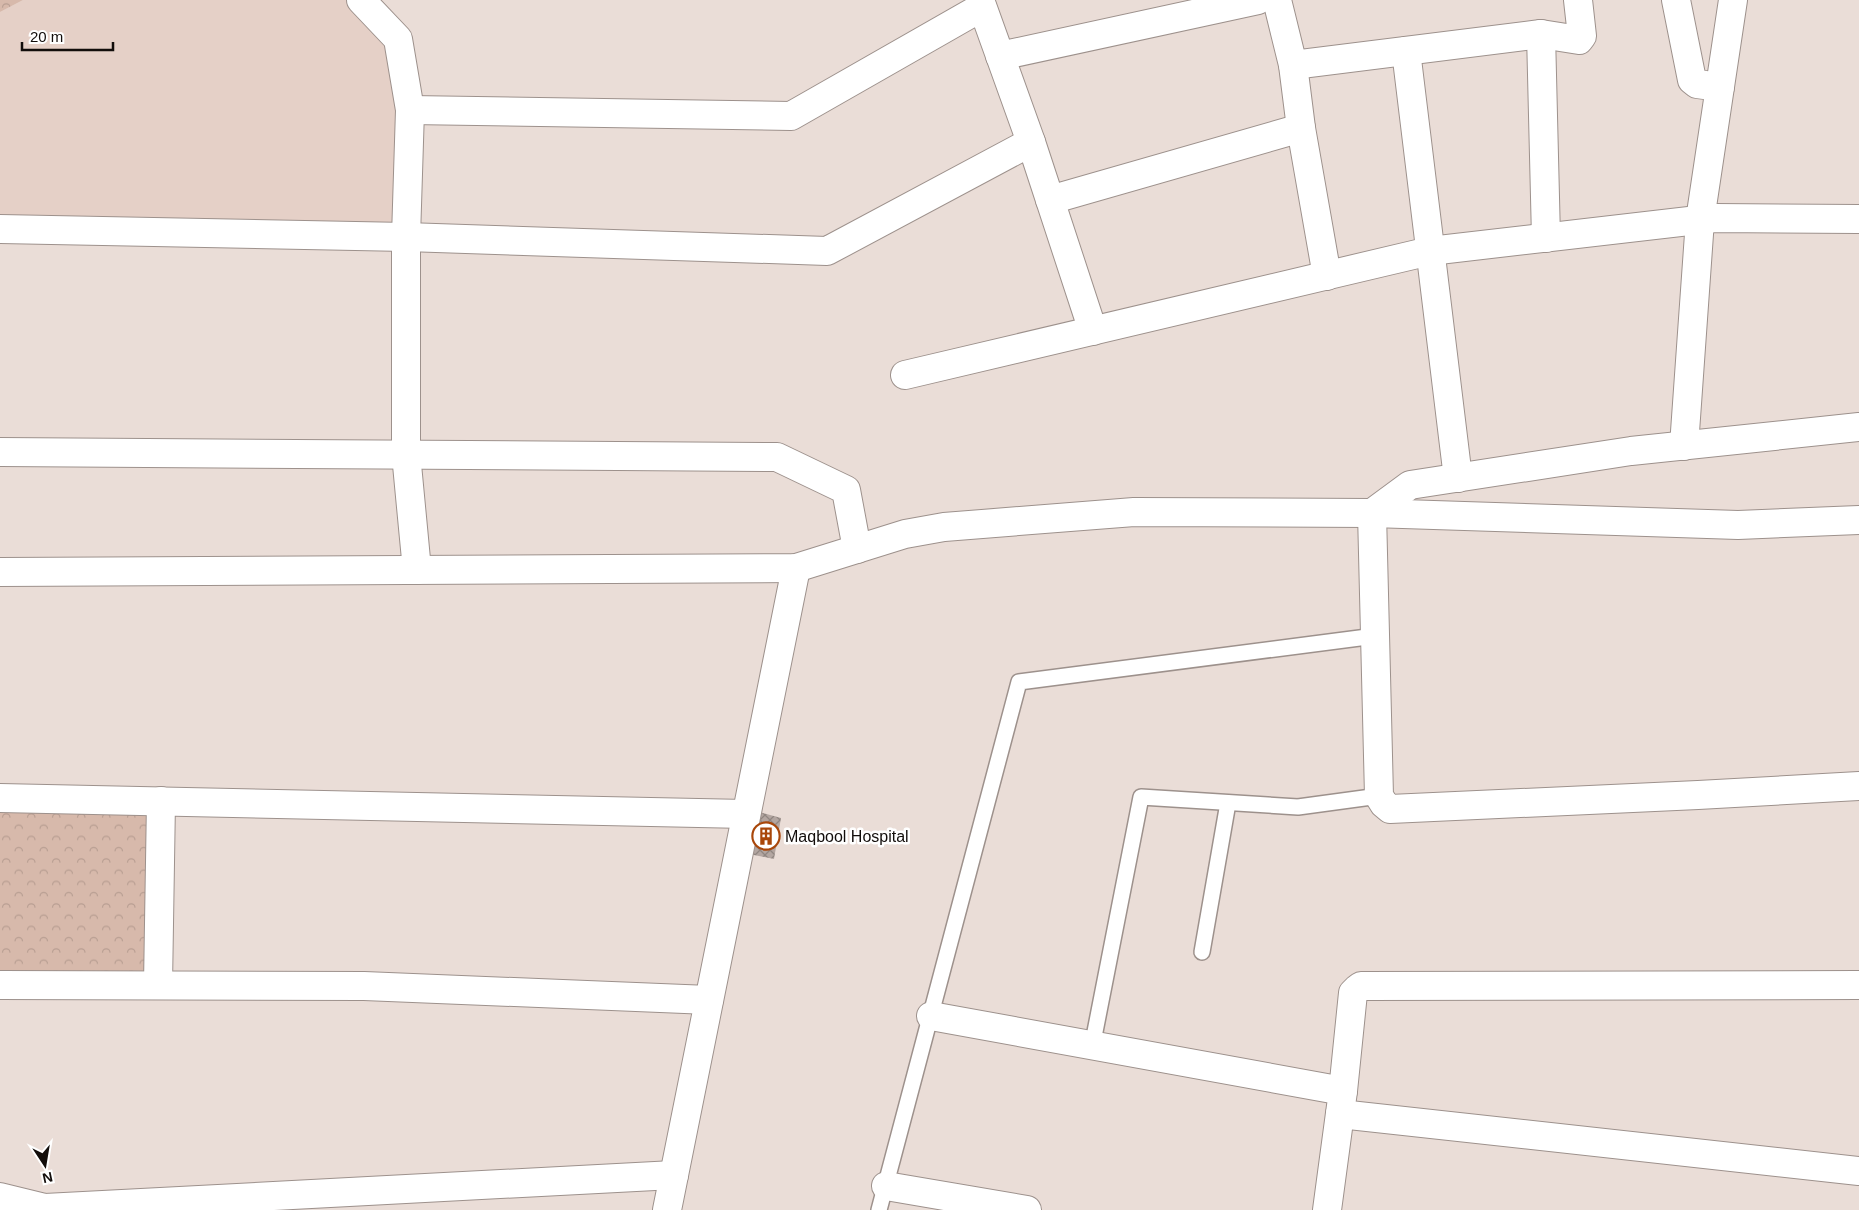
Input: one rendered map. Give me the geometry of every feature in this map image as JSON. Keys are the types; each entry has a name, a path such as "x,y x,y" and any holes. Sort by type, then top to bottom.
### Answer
{"street":[{"path":"361,0 398,40 410,110 406,237 406,454 417,570"},
{"path":"1000,56 1258,0"},
{"path":"1277,0 1293,65 1301,128 1327,276"},
{"path":"1293,65 1541,34 1579,40 1582,36 1578,0"},
{"path":"1676,0 1692,80 1697,84 1720,87"},
{"path":"1684,446 1700,220 1733,0"},
{"path":"410,110 791,116 981,3 1031,142 1092,331"},
{"path":"1541,34 1546,238"},
{"path":"1406,51 1458,478"},
{"path":"1050,200 1301,128"},
{"path":"0,229 406,237 827,251 1031,142"},
{"path":"905,375 1430,251 1715,218 1859,219"},
{"path":"1372,513 1410,485 1631,451 1859,427"},
{"path":"0,452 777,457 846,490 857,549"},
{"path":"0,572 796,568 905,534 944,526 1124,513 1372,513 1738,525 1859,520"},
{"path":"1372,513 1379,796 1390,809 1688,796 1859,786"},
{"path":"667,1210 796,568"},
{"path":"0,798 746,814"},
{"path":"158,985 161,802"},
{"path":"1327,1210 1353,994 1356,989 1362,986 1859,985"},
{"path":"0,986 364,986 708,1000"},
{"path":"930,1016 1092,1047 1341,1103 1859,1171"},
{"path":"0,1197 45,1208 674,1175"},
{"path":"882,1198 1027,1210"}],"lane":[{"path":"882,1198 1019,682 1375,636"},
{"path":"1092,1047 1141,797 1298,807 1379,796"},
{"path":"1202,952 1228,803"}],"shaded area":[{"path":"23,0 362,0 402,39 400,237 0,232 0,12"}],"green space":[{"path":"0,0 23,0 0,12"},
{"path":"0,798 161,801 158,985 0,985"}],"building":[{"name":"Maqbool Hospital","path":"759,812 781,818 774,859 749,854"}],"place":[{"name":"Maqbool Hospital","path":"766,836"}]}
